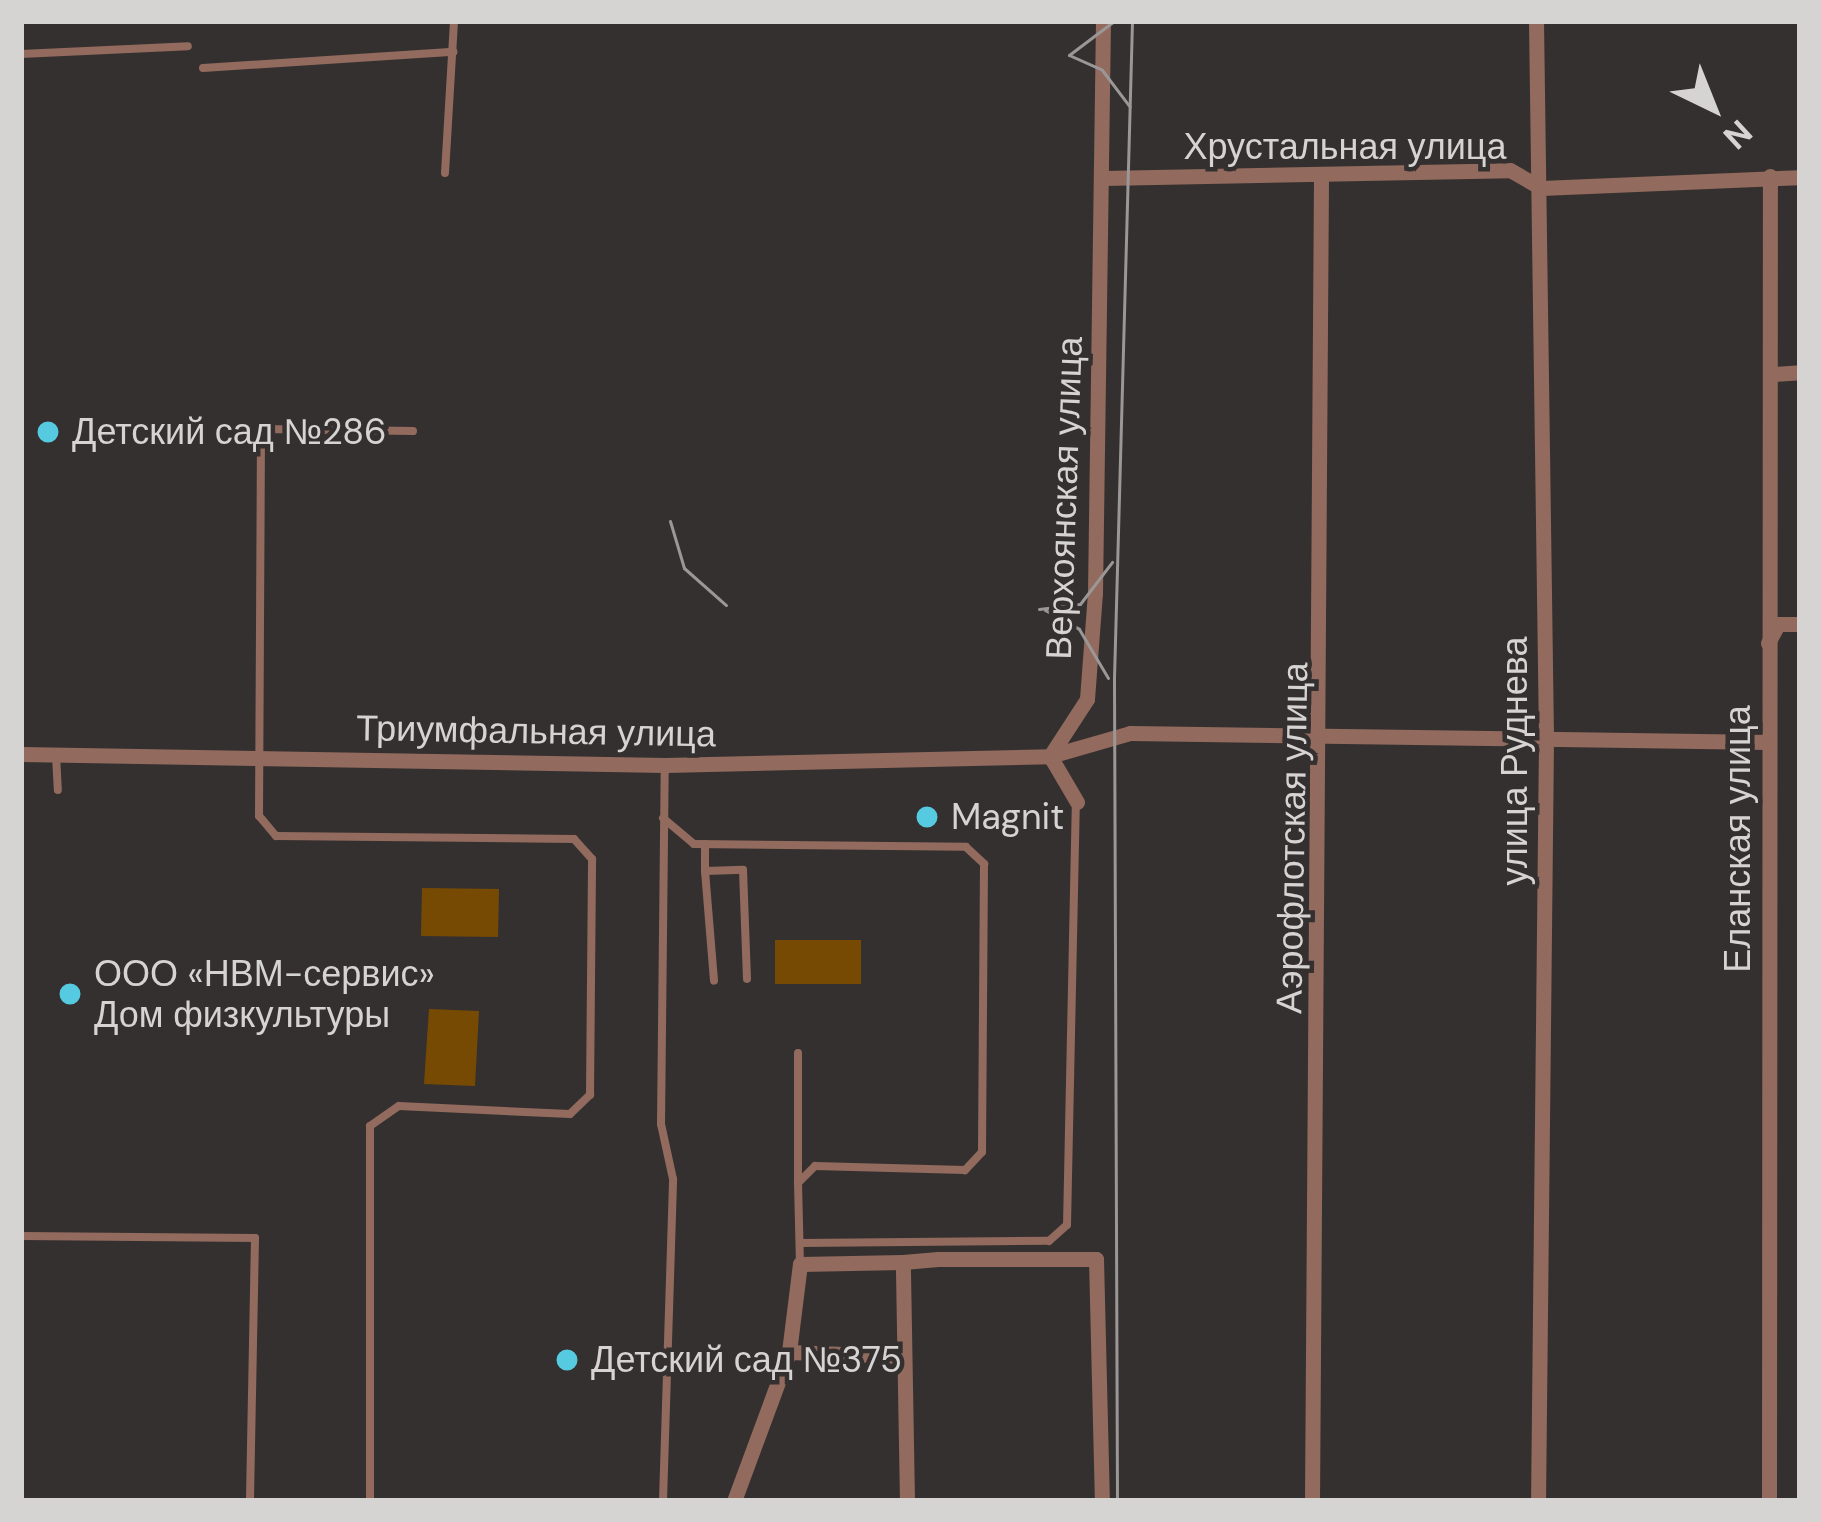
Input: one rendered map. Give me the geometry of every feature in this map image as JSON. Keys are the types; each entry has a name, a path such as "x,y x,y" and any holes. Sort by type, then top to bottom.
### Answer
{"street":[{"name":"Верхоянская улица","path":"1050,755 1087,699 1102,21"},
{"name":"улица Руднева","path":"1536,21 1546,740 1538,1501"},
{"name":"Хрустальная улица","path":"1102,178 1510,170 1541,188 1800,177"},
{"name":"Аэрофлотская улица","path":"1312,1501 1325,736 1321,176"},
{"name":"Еланская улица","path":"1769,1501 1767,646 1774,374 1770,176"},
{"path":"1774,374 1800,372"},
{"path":"1767,646 1778,624 1800,624"},
{"name":"Триумфальная улица","path":"21,754 665,765 1050,755 1130,734 1769,742"},
{"path":"1050,755 1076,802"},
{"path":"734,1501 789,1352 800,1264 1096,1259 1102,1501"},
{"path":"902,1262 907,1501"},
{"path":"789,1352 902,1356"}],"lane":[{"path":"445,173 454,21"},
{"path":"21,54 188,46"},
{"path":"203,68 453,52"},
{"path":"370,1501 370,1126 399,1106 570,1114 590,1095 592,859 574,839 276,836 259,816 255,758 261,430 413,431"},
{"path":"56,754 58,790"},
{"path":"663,1501 673,1179 661,1124 665,765"},
{"path":"800,1243 1049,1241 1067,1225 1076,802"},
{"path":"663,818 705,844 966,847 984,864 982,1152 965,1170 815,1166 799,1183"},
{"path":"705,844 714,981"},
{"path":"705,871 743,870 747,979"},
{"path":"798,1053 800,1264"},
{"path":"21,1236 254,1238 250,1501"}],"shaded area":[{"path":"422,888 499,889 498,937 421,936"},
{"path":"775,940 861,940 861,984 775,984"},
{"path":"429,1009 479,1011 475,1086 424,1084"}],"tram line":[{"path":"1069,55 1114,21"},
{"path":"1117,1501 1114,678 1132,21"},
{"path":"1069,55 1102,70 1130,107"},
{"path":"670,521 684,568 726,605"},
{"path":"1039,609 1080,604 1112,562"},
{"path":"1045,610 1079,629 1108,678"}],"place":[{"name":"Детский сад №286","path":"48,432"},
{"name":"Magnit","path":"927,817"},
{"name":"ООО «НВМ-сервис» Дом физкультуры","path":"70,994"},
{"name":"Детский сад №375","path":"567,1360"}]}
